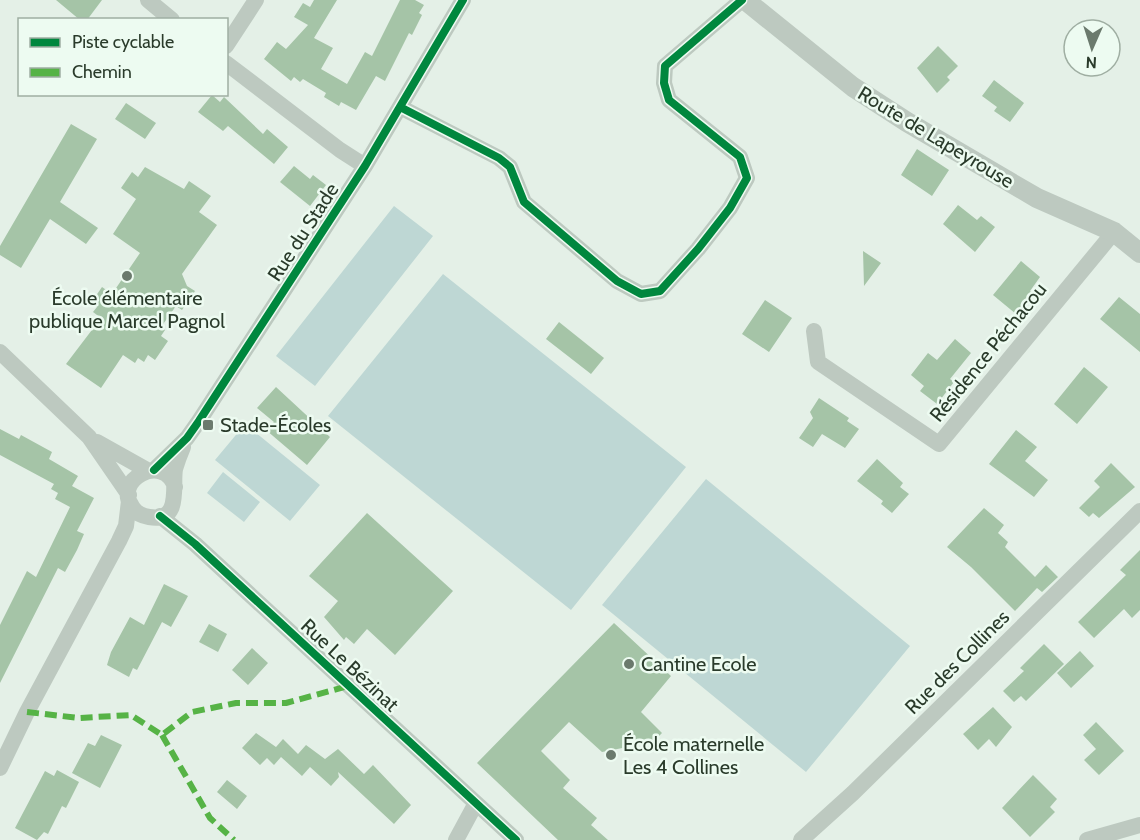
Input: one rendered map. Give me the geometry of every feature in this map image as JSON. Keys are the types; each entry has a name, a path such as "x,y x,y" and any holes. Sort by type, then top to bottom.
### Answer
{"street":[{"path":"148,0 170,18"},
{"path":"228,43 256,0"},
{"name":"Rue du Stade","path":"176,492 176,468 187,438 365,166 463,0"},
{"path":"400,107 499,158 510,166 524,202 617,281 641,294 660,291 698,249 730,208 747,178 740,157 669,100 664,83 665,66 743,0"},
{"name":"Route de Lapeyrouse","path":"743,0 854,87 994,174 1066,213 1114,232 1140,253"},
{"path":"228,65 340,150 365,166"},
{"name":"Résidence Péchacou","path":"814,331 818,362 939,444 1114,232"},
{"path":"0,352 88,437 139,514 157,517"},
{"path":"88,437 150,470 169,476 176,492 168,512 135,532 110,561"},
{"name":"Rue du Stade","path":"150,470 187,438"},
{"path":"0,768 27,711 110,561 126,526 133,479 150,470"},
{"name":"Rue Le Bézinat","path":"176,492 182,517 211,560"},
{"name":"Rue des Collines","path":"801,840 853,793 1140,511"},
{"name":"Rue Le Bézinat","path":"157,517 211,560 516,840"},
{"path":"456,840 476,803"},
{"path":"1087,840 1140,825"}],"shaded area":[{"path":"394,206 433,236 315,386 276,356"},
{"path":"443,274 686,467 571,610 328,416"},
{"path":"245,424 320,485 290,521 215,460"},
{"path":"223,472 260,502 244,522 207,493"},
{"path":"706,479 910,646 806,772 602,605"}],"building":[{"path":"56,0 102,0 88,18 78,18"},
{"path":"314,0 337,0 314,38 333,48 321,69 347,84 365,52 372,56 400,0 415,0 424,5 419,13 422,15 412,35 409,33 385,81 376,76 356,110 341,102 339,106 324,97 326,93 303,79 300,82 294,77 291,81 264,59 277,42 286,49 308,25 294,17 303,3 310,7"},
{"path":"938,46 958,66 947,77 950,80 937,93 917,68"},
{"path":"994,80 1024,103 1010,122 994,111 997,107 982,96"},
{"path":"211,96 220,102 224,97 263,134 267,129 288,147 274,164 228,126 223,131 198,112"},
{"path":"126,103 156,123 145,139 115,119"},
{"path":"71,124 97,139 60,202 98,228 86,244 50,219 21,268 0,255 0,246"},
{"path":"917,149 949,170 932,196 901,175"},
{"path":"294,166 310,179 313,175 326,185 310,206 280,182"},
{"path":"145,167 184,189 189,181 211,196 199,212 217,225 182,274 187,286 195,291 182,310 176,306 161,327 165,330 161,336 168,341 155,360 148,355 144,362 138,358 135,363 123,355 101,388 66,364 101,318 93,312 97,307 91,303 102,287 112,294 140,253 113,234 136,199 121,188 132,172 138,177"},
{"path":"958,205 977,220 981,216 995,227 975,252 943,224"},
{"path":"863,251 881,263 864,286"},
{"path":"1021,261 1040,277 1030,291 1032,293 1016,314 993,295"},
{"path":"1119,297 1140,314 1140,352 1100,319"},
{"path":"765,300 792,318 769,352 742,334"},
{"path":"559,322 604,358 591,374 546,339"},
{"path":"955,339 971,353 950,379 954,382 937,404 920,391 924,386 911,375 928,353 937,360"},
{"path":"1084,367 1108,387 1077,424 1054,404"},
{"path":"276,387 330,437 307,465 266,430 274,422 257,408"},
{"path":"819,398 849,418 847,421 859,429 845,448 822,434 813,447 799,438 813,418 810,412"},
{"path":"0,429 19,439 21,435 52,452 49,459 78,476 72,486 94,498 77,531 84,534 77,550 65,572 58,568 0,683 0,625 27,571 36,577 70,507 55,499 58,493 51,489 54,484 0,455"},
{"path":"1016,430 1037,447 1025,461 1048,480 1034,497 989,464"},
{"path":"877,459 903,483 900,487 909,494 892,513 881,504 883,501 857,481"},
{"path":"1111,463 1135,487 1099,518 1093,513 1089,517 1079,508 1100,487 1094,481"},
{"path":"984,508 1004,525 998,533 1008,542 1005,547 1035,577 1046,565 1058,577 1042,592 1037,588 1015,611 971,567 947,547"},
{"path":"367,513 453,591 395,655 367,629 354,644 346,637 344,640 324,617 338,601 309,576"},
{"path":"1140,550 1140,610 1132,618 1124,609 1094,638 1078,622 1126,575 1120,570"},
{"path":"164,584 188,596 171,627 162,622 137,670 133,668 129,677 107,665 111,652 130,617 144,625"},
{"path":"614,623 671,676 641,712 662,733 653,742 602,752 569,722 541,751 570,780 563,788 597,818 591,825 608,840 558,840 477,763"},
{"path":"209,624 227,634 218,652 199,642"},
{"path":"1044,644 1064,664 1026,701 1021,696 1014,702 1003,691 1024,671 1020,668"},
{"path":"252,648 268,663 248,685 232,670"},
{"path":"1080,651 1094,666 1071,688 1057,673"},
{"path":"993,707 1012,727 996,747 989,739 978,750 963,734"},
{"path":"1096,722 1124,751 1099,775 1084,760 1096,749 1083,735"},
{"path":"256,733 276,747 283,739 298,754 306,745 325,759 338,749 364,774 373,765 411,805 394,824 338,772 339,777 331,786 310,767 302,776 281,757 274,765 267,758 260,765 242,748"},
{"path":"101,735 122,745 100,788 72,773 88,743 95,746"},
{"path":"57,770 79,782 66,808 62,806 48,834 44,832 37,840 15,828 45,771 54,776"},
{"path":"1033,775 1057,799 1050,807 1055,812 1030,837 1002,808"},
{"path":"227,780 247,796 237,809 217,792"}],"marked path":[{"path":"27,712 79,718 131,715 162,735 192,712 236,703 286,703 348,686"},
{"path":"162,735 210,818 234,840"}],"cycle path":[{"path":"154,470 187,438 199,421 365,166 463,0"},
{"path":"400,107 499,158 510,167 524,202 617,281 641,294 660,291 698,249 730,208 747,178 740,157 669,100 664,83 665,66 742,0"},
{"path":"160,516 195,544 516,840"}],"place":[{"name":"École élémentaire publique Marcel Pagnol","path":"127,276"},
{"name":"Stade-Écoles","path":"208,425"},
{"name":"Cantine Ecole","path":"629,664"},
{"name":"École maternelle Les 4 Collines","path":"611,755"}]}
